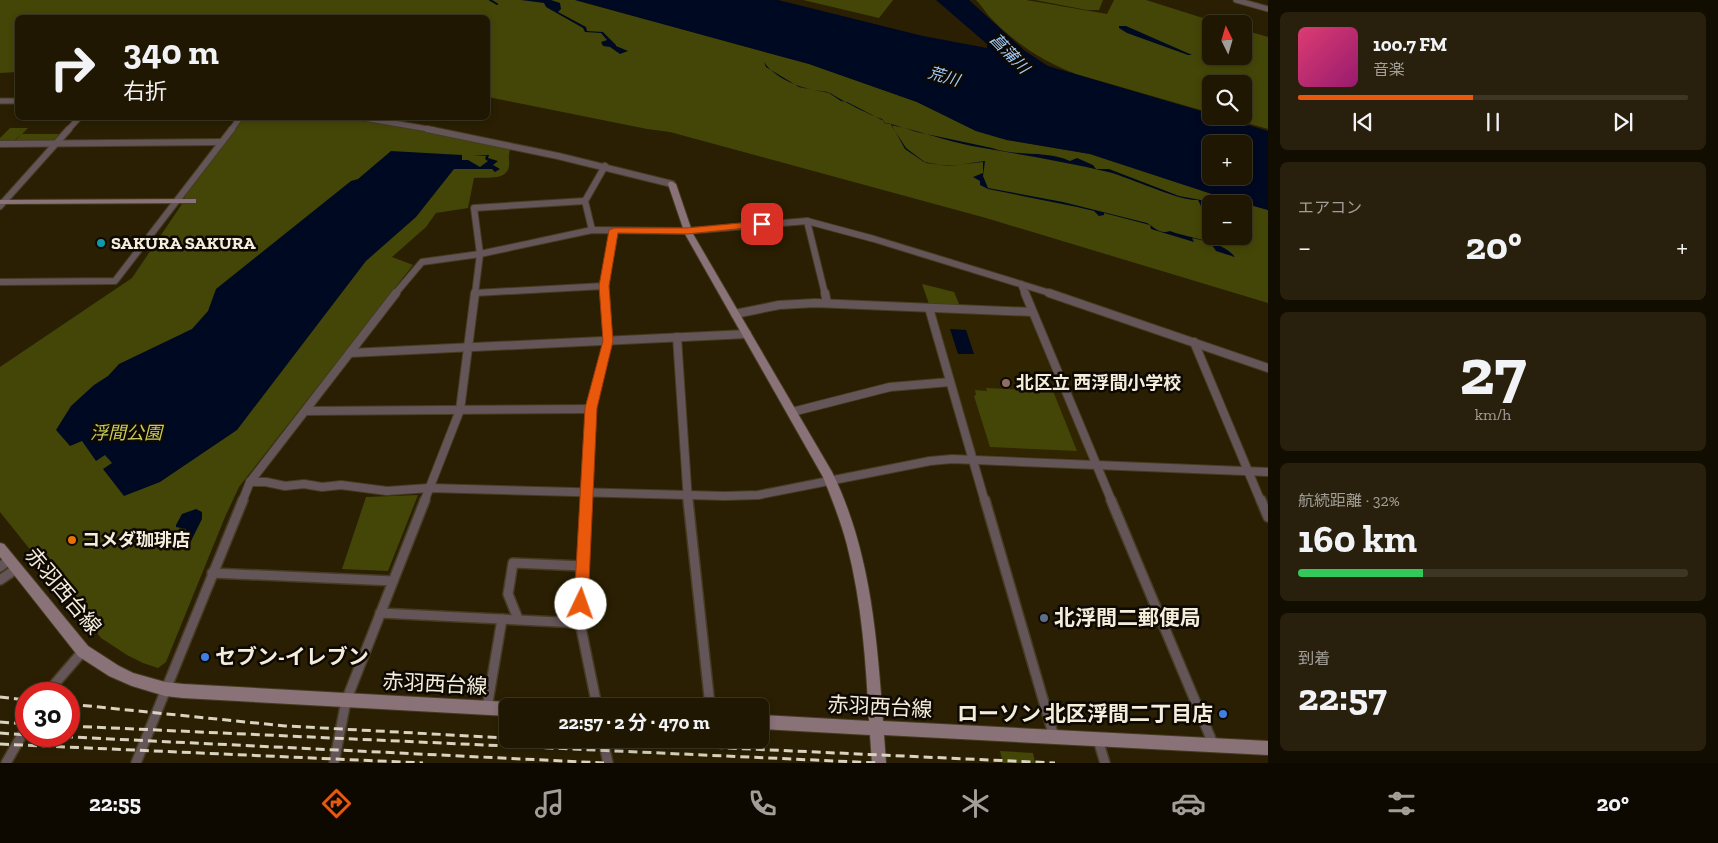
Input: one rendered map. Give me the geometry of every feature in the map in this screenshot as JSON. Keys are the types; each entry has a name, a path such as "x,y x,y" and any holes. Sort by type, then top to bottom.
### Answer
{"street":[{"path":"1236,0 1268,9"},
{"path":"0,101 15,101"},
{"path":"1,203 77,120"},
{"path":"0,282 115,281 238,120"},
{"path":"376,120 468,135 605,166 672,184 687,231 831,481 850,532 864,587 870,628 879,763"},
{"path":"0,144 221,142"},
{"path":"592,230 585,201 605,166"},
{"path":"334,763 346,700 460,410 480,254 474,208 585,201"},
{"path":"1,203 193,202"},
{"path":"807,221 827,303"},
{"path":"136,763 250,482 422,262 480,254 592,230 687,231 807,221 874,239 1021,284 1268,368"},
{"path":"595,698 580,622 591,408 608,341 604,286 614,230"},
{"path":"1021,284 1214,746"},
{"path":"475,293 604,286"},
{"path":"735,314 791,304 827,303 1032,312"},
{"path":"929,308 1054,737"},
{"path":"350,353 747,334"},
{"path":"677,337 687,495 709,698"},
{"path":"1194,342 1268,516"},
{"path":"792,412 884,386 916,382 950,382"},
{"path":"306,411 591,408"},
{"path":"250,482 285,486 304,484 322,487 341,484 386,491 429,488 687,495 758,495 930,461 973,460 1268,472"},
{"name":"赤羽西台線","path":"0,548 8,566 83,651 114,671 165,689 499,709"},
{"path":"518,619 508,594 512,563 583,566"},
{"path":"0,580 8,566"},
{"path":"212,573 393,581"},
{"path":"380,613 580,622"},
{"path":"487,708 502,619"},
{"path":"56,682 83,651"},
{"name":"赤羽西台線","path":"769,723 1268,748"},
{"path":"1098,740 1105,763"},
{"path":"6,763 15,747"},
{"path":"605,748 608,763"}],"shaded area":[{"name":"北区立 西浮間小学校","path":"937,310 1027,314 1088,456 1085,459 979,455 974,451 934,313"}],"green space":[{"path":"0,0 575,0 809,64 917,102 976,131 1007,140 1090,154 1215,195 1202,195 1202,245 1252,245 1252,205 1268,210 1268,303 986,218 670,132 490,97 490,15 15,15 15,72 0,73"},
{"path":"803,0 893,0 879,18"},
{"path":"976,0 1026,0 1107,14 1114,0 1146,0 1202,18 1202,65 1252,65 1252,32 1268,37 1268,129 1252,124 1252,75 1202,75 1202,110 1076,74 1051,63 1018,42 988,15"},
{"path":"1035,0 1103,0 1099,10 1087,10"},
{"name":"浮間公園","path":"242,120 353,120 404,126 511,147 509,166 504,174 489,178 474,178 468,208 436,213 426,227 392,257 413,265 239,487 166,662 158,668 127,655 101,638 0,512 0,367 132,278 182,204 185,196"},
{"path":"10,128 28,128 22,134 61,134 56,141 15,141 21,134 14,141 0,141 0,138"},
{"path":"922,284 954,292 960,306 929,304"},
{"path":"986,388 1053,391 1077,451 990,447 974,396 976,395 975,390 987,391"},
{"path":"418,495 388,571 342,569 366,497"},
{"path":"1000,751 1033,753 1035,763 1003,763"}],"water":[{"path":"521,0 551,0 560,3 561,9 558,12 586,27 587,31 603,32 616,46 628,51 620,54 610,47 603,46 601,42 607,40 601,33 585,32 583,28 546,7 544,3"},
{"path":"575,0 778,0 923,36 987,48 987,44 936,0 969,0 1025,51 1048,66 1202,111 1202,125 1248,125 1268,131 1268,210 1252,205 1252,195 1215,195 1090,154 1007,140 976,131 917,102 809,64"},
{"path":"1119,26 1126,26 1192,55 1127,33 1119,28"},
{"path":"772,70 794,84 780,77"},
{"path":"814,90 830,93 845,102 829,93"},
{"path":"845,102 847,102 875,116 862,111"},
{"path":"895,131 906,148 925,162 905,149"},
{"path":"926,134 1002,151 1052,156 1070,161 1077,158 1093,165 1096,169 1109,169 1179,196 1202,200 1202,206 1198,200 1180,197 1108,172 972,146"},
{"path":"391,151 462,155 462,160 468,160 480,167 488,161 485,159 486,156 473,156 489,155 488,158 498,161 493,165 500,169 495,172 492,169 454,169 416,217 366,261 237,430 160,482 124,496 103,469 112,463 105,455 96,461 82,441 70,446 56,430 71,406 94,385 108,376 119,364 192,329 208,311 216,289 351,181 358,179"},
{"path":"985,161 983,176 988,188 1063,202 1150,225 1104,213 1104,215 1099,216 1094,211 988,189 980,185 980,181 973,177 983,173 983,162 961,164"},
{"path":"1150,225 1163,232 1170,231 1202,241 1192,238 1194,242 1151,229"},
{"path":"1212,245 1218,245 1235,257 1216,251"},
{"path":"950,329 966,330 974,354 958,354"},
{"path":"196,509 202,512 202,519 190,543 182,543 186,529 176,527 176,525 182,514"}],"waterway":[{"path":"490,0 497,4"}],"railway":[{"path":"0,697 15,699"},
{"path":"80,705 285,726 499,738"},
{"path":"0,722 15,723"},
{"path":"80,727 879,763"},
{"path":"0,733 15,734"},
{"path":"80,737 604,763"},
{"path":"0,744 423,763"},
{"path":"728,748 1055,763"}],"place":[{"name":"SAKURA SAKURA","path":"101,243"},
{"name":"北区立 西浮間小学校","path":"1006,383"},
{"name":"コメダ珈琲店","path":"72,540"},
{"name":"北浮間二郵便局","path":"1044,618"},
{"name":"セブン-イレブン","path":"205,657"},
{"name":"ローソン 北区浮間二丁目店","path":"1223,714"}],"route":[{"path":"581,604 591,408 608,341 604,286 614,230 687,231 762,224"}],"water label":[{"name":"菖蒲川","path":"1010,53"},
{"name":"荒川","path":"944,76"}]}
